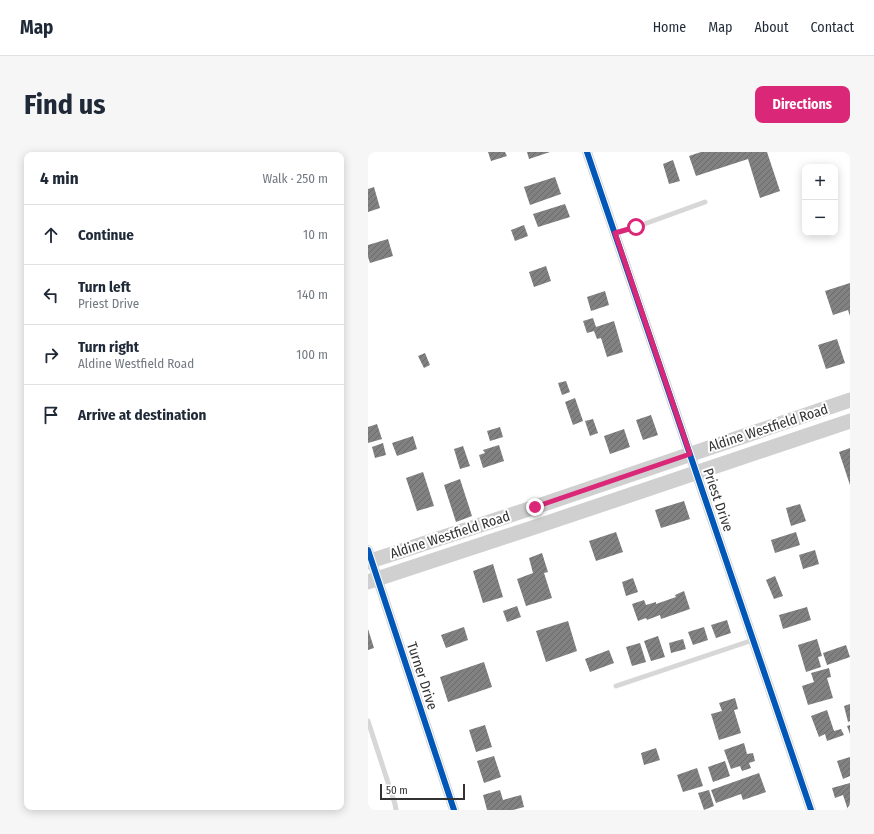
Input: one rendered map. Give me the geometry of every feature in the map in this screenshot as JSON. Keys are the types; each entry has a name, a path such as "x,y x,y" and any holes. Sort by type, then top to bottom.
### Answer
{"main road":[{"name":"Aldine Westfield Road","path":"369,557 535,507 850,400"},
{"name":"Aldine Westfield Road","path":"373,580 850,421"},
{"path":"535,507 541,525"}],"street":[{"name":"Priest Drive","path":"587,152 811,810"},
{"name":"Turner Drive","path":"369,557 373,580 454,810"}],"lane":[{"path":"615,233 705,202"},
{"path":"616,686 753,640"},
{"path":"368,722 396,810"}],"building":[{"path":"488,152 505,152 507,156 491,161"},
{"path":"527,152 550,152 529,159"},
{"path":"701,152 767,152 780,191 760,198 748,159 696,176 689,156"},
{"path":"673,160 680,181 669,184 663,164"},
{"path":"555,177 561,194 530,205 524,187"},
{"path":"374,187 380,208 368,212 368,189"},
{"path":"565,204 570,217 538,227 533,214"},
{"path":"524,225 528,236 515,241 511,230"},
{"path":"388,239 393,256 370,263 368,257 368,245"},
{"path":"546,266 551,281 534,287 529,272"},
{"path":"850,283 850,316 848,310 833,315 825,291"},
{"path":"605,291 609,305 591,311 587,297"},
{"path":"593,318 596,327 614,321 623,352 607,357 601,338 597,339 594,331 587,333 583,321"},
{"path":"837,339 845,363 826,369 818,345"},
{"path":"425,353 430,365 424,368 418,356"},
{"path":"566,381 570,392 562,395 558,383"},
{"path":"575,398 583,421 573,425 565,402"},
{"path":"651,415 658,435 643,440 636,420"},
{"path":"593,419 598,433 590,436 585,421"},
{"path":"377,424 382,439 368,443 368,427"},
{"path":"500,427 503,437 490,441 487,431"},
{"path":"624,429 630,447 610,454 604,436"},
{"path":"413,436 417,449 397,456 392,443"},
{"path":"383,443 386,455 375,458 372,447"},
{"path":"499,445 504,461 483,468 479,455 485,453 483,450"},
{"path":"463,446 470,466 460,469 454,449"},
{"path":"850,448 850,485 839,452"},
{"path":"423,472 434,506 417,511 406,478"},
{"path":"460,479 472,516 456,522 444,485"},
{"path":"684,501 690,519 661,528 655,510"},
{"path":"800,504 806,521 791,526 786,508"},
{"path":"616,532 623,552 596,561 589,541"},
{"path":"796,532 800,545 775,553 771,540"},
{"path":"815,550 819,564 803,569 799,555"},
{"path":"542,553 548,572 544,573 552,598 526,606 517,579 533,573 529,558"},
{"path":"493,564 503,597 483,603 473,571"},
{"path":"775,576 783,596 774,599 766,580"},
{"path":"633,578 638,592 626,596 622,582"},
{"path":"684,591 690,609 661,619 660,615 647,620 646,618 638,621 632,604 644,600 646,605 656,602 656,604 676,597 675,595"},
{"path":"517,606 521,617 507,622 503,611"},
{"path":"807,607 811,620 783,629 779,615"},
{"path":"727,620 731,633 716,638 711,625"},
{"path":"568,621 577,651 546,662 536,631"},
{"path":"464,627 468,640 446,648 441,635"},
{"path":"704,627 708,640 693,645 688,632"},
{"path":"368,629 374,648 368,650"},
{"path":"658,636 665,657 651,661 644,641"},
{"path":"683,639 686,649 671,653 669,643"},
{"path":"817,639 822,656 818,657 821,667 806,672 798,645"},
{"path":"640,643 646,662 632,666 626,647"},
{"path":"846,645 850,657 827,665 823,653"},
{"path":"609,650 614,663 590,672 585,659"},
{"path":"484,662 492,687 448,702 440,677"},
{"path":"829,668 831,677 827,678 833,698 808,705 802,686 814,682 811,673"},
{"path":"735,698 738,709 734,710 741,733 719,740 711,714 722,711 719,703"},
{"path":"850,704 850,721 848,722 844,706"},
{"path":"827,710 834,731 841,729 844,735 827,741 825,734 819,737 811,716"},
{"path":"485,725 492,747 476,752 469,730"},
{"path":"850,725 850,734 847,726"},
{"path":"744,743 747,754 753,753 755,761 749,763 751,768 742,771 740,766 731,769 724,750"},
{"path":"656,748 660,760 644,765 641,753"},
{"path":"494,756 501,777 484,783 477,761"},
{"path":"850,757 850,776 843,779 837,761"},
{"path":"725,761 730,776 713,782 708,767"},
{"path":"697,768 703,786 683,792 677,775"},
{"path":"759,773 766,792 743,800 741,794 716,803 711,790"},
{"path":"850,783 850,810 848,810 843,795 835,798 832,788"},
{"path":"500,790 503,800 521,795 524,807 513,810 487,810 483,795"},
{"path":"709,790 714,806 704,810 698,793"}],"cycle path":[{"path":"587,152 811,810"},
{"path":"368,550 454,810"}],"route":[{"path":"535,507 690,454 615,233 636,227"}]}
